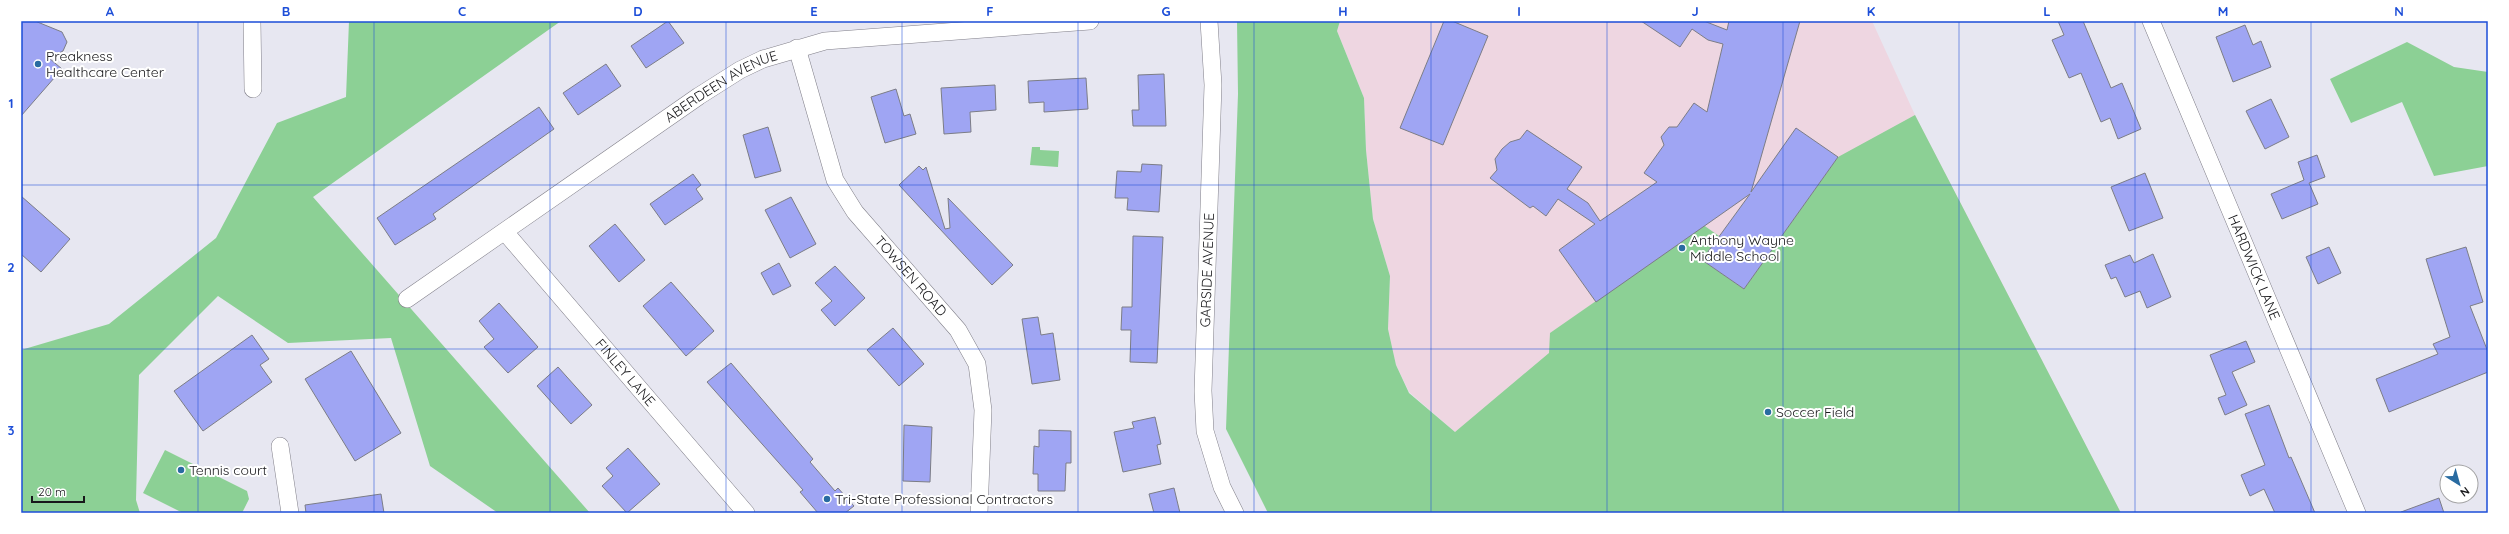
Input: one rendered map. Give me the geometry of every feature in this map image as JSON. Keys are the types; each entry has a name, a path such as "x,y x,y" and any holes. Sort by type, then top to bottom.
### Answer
{"street":[{"path":"252,21 253,89"},
{"name":"ABERDEEN AVENUE","path":"407,299 740,70 797,48 832,40 975,25 1090,21"},
{"name":"GARSIDE AVENUE","path":"1209,21 1213,85 1203,404 1205,432 1213,461 1222,487 1235,513"},
{"name":"HARDWICK LANE","path":"2151,21 2358,513"},
{"name":"TOWSEN ROAD","path":"797,48 835,180 845,198 855,212 958,330 977,364 983,410 979,513"},
{"name":"FINLEY LANE","path":"504,232 746,513"},
{"path":"280,446 290,513"}],"shaded area":[{"name":"Anthony Wayne Middle School","path":"1340,21 1872,21 1915,115 2121,513 1455,432 1409,392 1396,365 1388,329 1390,276 1373,219 1366,150 1364,98 1337,31"}],"green space":[{"path":"349,21 561,21 313,197 590,513 498,513 430,466 391,338 288,343 218,296 139,375 136,500 140,513 21,513 21,350 109,324 216,238 277,123 346,97"},
{"path":"1237,21 1340,21 1337,31 1364,98 1366,150 1373,219 1390,276 1388,329 1396,365 1409,393 1455,432 1549,353 1550,333 1688,237 1699,222 1719,236 1702,260 1744,289 1838,157 1915,115 2121,513 1268,513 1226,429 1238,94"},
{"path":"2407,42 2454,67 2488,72 2488,166 2434,176 2402,102 2351,123 2330,79"},
{"path":"1032,147 1040,147 1040,150 1059,151 1058,167 1030,165"},
{"name":"Tennis court","path":"165,450 247,491 249,499 242,513 183,513 143,493"}],"building":[{"name":"Preakness Healthcare Center","path":"21,21 35,21 62,32 67,42 63,51 49,58 62,69 21,116"},
{"path":"668,21 684,43 646,68 631,46"},
{"path":"1444,21 1452,21 1488,36 1443,145 1400,128"},
{"name":"Anthony Wayne Middle School","path":"1641,21 1704,21 1727,30 1729,21 1800,21 1751,192 1796,128 1838,157 1744,289 1702,260 1750,194 1596,302 1559,250 1595,224 1558,199 1546,216 1533,206 1530,208 1490,178 1497,170 1495,159 1502,149 1510,142 1520,139 1527,130 1582,167 1567,189 1588,203 1600,221 1657,182 1644,173 1664,145 1661,137 1669,127 1677,127 1694,103 1707,112 1723,44 1708,40 1692,29 1680,47"},
{"path":"2058,21 2083,21 2111,88 2122,83 2141,129 2118,139 2110,118 2101,122 2081,73 2069,78 2052,40 2064,35"},
{"path":"2245,25 2253,45 2261,41 2271,67 2233,82 2216,37"},
{"path":"606,64 621,86 578,115 563,93"},
{"path":"1164,74 1166,126 1133,126 1132,110 1139,110 1138,75"},
{"path":"1086,78 1088,109 1044,112 1044,102 1029,103 1028,81"},
{"path":"995,85 996,110 970,112 971,132 944,134 941,88"},
{"path":"896,89 904,116 910,114 916,134 885,143 871,97"},
{"path":"2271,99 2289,137 2265,149 2246,111"},
{"path":"539,107 554,129 433,214 436,219 395,245 377,218"},
{"path":"768,127 781,171 755,178 743,135"},
{"path":"2317,155 2325,177 2309,183 2318,204 2282,219 2271,194 2304,180 2298,162"},
{"path":"1142,164 1162,165 1159,212 1127,210 1128,198 1115,198 1117,171 1141,172"},
{"path":"919,166 923,170 926,167 945,229 950,228 948,198 1013,265 992,285 899,185"},
{"path":"2145,173 2163,218 2129,231 2111,187"},
{"path":"693,174 701,185 696,189 703,199 665,225 650,204"},
{"path":"21,196 70,239 41,272 21,254"},
{"path":"791,197 816,244 790,258 765,210"},
{"path":"615,224 645,260 619,282 589,246"},
{"path":"1133,236 1163,237 1157,363 1130,362 1131,330 1121,330 1122,307 1132,307"},
{"path":"2329,247 2341,273 2318,284 2306,257"},
{"path":"2466,247 2483,302 2470,306 2488,352 2488,372 2389,412 2376,379 2438,354 2433,344 2450,337 2426,259"},
{"path":"2153,254 2171,297 2147,308 2140,291 2125,297 2116,277 2111,279 2105,265 2130,255 2134,263"},
{"path":"779,263 791,286 773,295 761,273"},
{"path":"835,266 865,298 835,326 821,310 832,301 815,283"},
{"path":"671,282 714,331 686,356 643,306"},
{"path":"499,303 538,347 508,373 484,347 494,339 479,321"},
{"path":"1038,317 1041,335 1053,333 1060,380 1032,384 1022,319"},
{"path":"893,328 924,364 899,386 867,350"},
{"path":"252,335 269,359 260,365 272,382 203,431 174,391"},
{"path":"2246,341 2255,362 2232,372 2247,405 2225,415 2218,398 2226,395 2210,355"},
{"path":"351,351 401,433 355,461 305,379"},
{"path":"731,363 813,459 810,462 835,491 838,488 854,506 845,513 818,513 800,492 803,490 707,382"},
{"path":"558,367 592,405 571,424 537,386"},
{"path":"2269,405 2289,458 2291,457 2315,513 2275,513 2264,489 2250,496 2241,475 2265,465 2245,414"},
{"path":"1155,417 1161,444 1157,445 1161,464 1123,472 1114,432 1134,428 1132,422"},
{"path":"904,425 932,427 930,482 903,481"},
{"path":"1039,430 1071,431 1071,463 1066,463 1065,491 1038,491 1038,474 1033,474 1034,446 1039,447"},
{"path":"628,448 660,484 627,513 602,486 613,476 606,468"},
{"path":"1174,488 1180,513 1154,513 1149,494"},
{"path":"381,494 384,513 306,513 305,505"},
{"path":"2439,498 2439,504 2441,504 2444,513 2402,513 2401,512"}],"place":[{"name":"Preakness Healthcare Center","path":"38,64"},
{"name":"Anthony Wayne Middle School","path":"1682,248"},
{"name":"Soccer Field","path":"1768,412"},
{"name":"Tennis court","path":"181,470"},
{"name":"Tri-State Professional Contractors","path":"827,499"}]}
